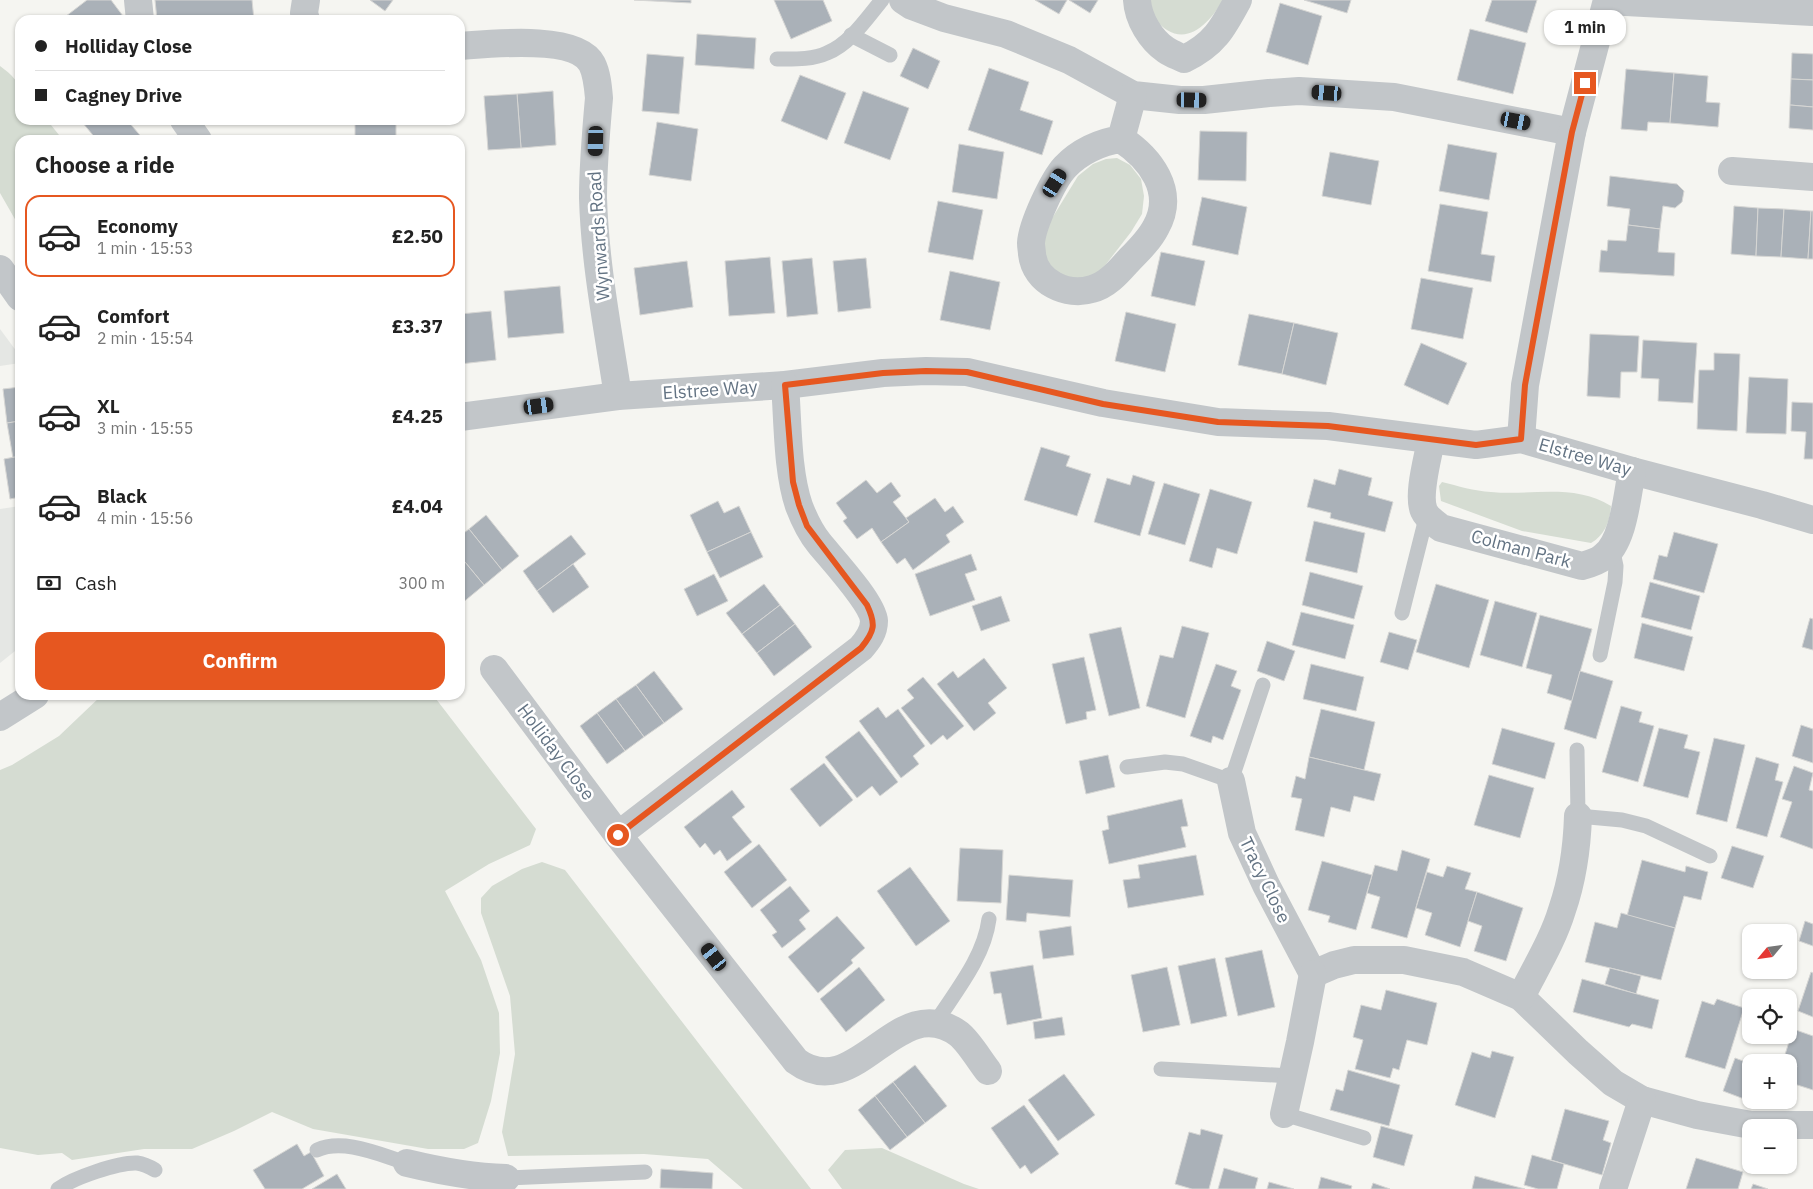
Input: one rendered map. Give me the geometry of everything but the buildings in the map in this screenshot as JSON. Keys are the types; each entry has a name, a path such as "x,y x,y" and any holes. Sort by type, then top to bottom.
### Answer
{"street":[{"path":"138,0 140,15"},
{"path":"305,15 306,0"},
{"path":"903,0 912,6 944,18 1006,34 1069,60 1133,95 1180,100 1204,100 1299,91 1394,97 1572,132"},
{"path":"1137,0 1137,8 1154,40 1167,51 1184,59 1198,53 1215,39 1238,0"},
{"path":"1521,439 1525,385 1572,132 1607,1 1813,12"},
{"name":"Wynwards Road","path":"465,46 549,44 578,51 592,63 598,85 599,98 593,197 597,252 618,396"},
{"path":"1180,100 1184,59"},
{"path":"1121,139 1133,95"},
{"path":"1121,139 1137,149 1158,178 1164,195 1162,211 1157,226 1145,244 1109,280 1093,289 1074,292 1059,288 1042,278 1033,261 1031,242 1035,225 1064,168 1081,154 1097,145 1121,139"},
{"path":"1732,171 1813,176"},
{"path":"0,269 15,289"},
{"name":"Elstree Way","path":"465,416 618,396 785,385 883,373 967,372 1103,404 1218,422 1328,426 1476,445 1521,439 1813,520"},
{"path":"618,835 861,648 871,636 874,620 867,605 807,526 799,505 793,482 785,385"},
{"path":"1427,514 1424,512 1422,499 1431,440"},
{"name":"Colman Park","path":"1427,514 1441,528 1582,566 1605,557 1612,547 1620,530 1632,471"},
{"name":"Holliday Close","path":"494,669 618,835 796,1062 806,1069 818,1072 833,1072 847,1068 908,1027 934,1025 948,1028 961,1036 988,1071"},
{"path":"0,717 27,700"},
{"name":"Tracy Close","path":"1231,781 1242,833 1266,885 1313,974"},
{"path":"1521,997 1562,910 1577,836 1578,816"},
{"path":"1284,1114 1313,974 1334,965 1354,960 1404,960 1463,972 1521,997 1578,1052 1614,1083 1642,1100 1697,1115 1751,1125 1813,1125"},
{"path":"1613,1189 1642,1100"},
{"path":"407,1163 449,1181 478,1177 506,1178"}],"lane":[{"path":"777,59 805,58 826,54 851,35 882,0"},
{"path":"851,35 890,55"},
{"path":"1402,613 1427,514"},
{"path":"1600,655 1616,566 1612,547"},
{"path":"1127,767 1165,762 1183,764 1231,781 1263,685"},
{"path":"1577,750 1578,816 1622,820 1646,826 1710,856"},
{"path":"934,1025 976,960 984,944 989,918"},
{"path":"1161,1069 1292,1076"},
{"path":"1284,1114 1364,1138"},
{"path":"316,1150 324,1147 338,1146 353,1148 407,1163"},
{"path":"58,1189 75,1179 125,1164 138,1163 156,1170"},
{"path":"506,1178 645,1172"}],"shaded area":[{"path":"1149,0 1223,0 1213,15 1200,28 1184,34 1176,34 1159,24 1153,16"},
{"path":"0,66 15,80 15,125 51,125 59,135 15,135 15,219 0,193"},
{"path":"1117,158 1130,165 1141,179 1144,196 1142,214 1131,232 1100,272 1086,280 1069,278 1055,271 1046,261 1043,233 1078,176 1093,164 1106,159"},
{"path":"0,329 15,349 15,364 0,366"},
{"path":"1442,482 1466,488 1506,493 1552,492 1582,495 1597,499 1611,506 1606,527 1600,536 1591,543 1522,531 1441,501 1439,486"},
{"path":"15,507 15,651 0,663 0,509"},
{"path":"97,700 437,700 536,829 530,845 489,864 445,891 481,960 499,1013 500,1053 491,1101 478,1143 464,1149 428,1149 313,1129 272,1112 192,1149 144,1149 72,1160 62,1153 38,1155 0,1148 0,770 12,765 59,736"},
{"path":"542,862 565,870 811,1189 743,1189 708,1159 644,1154 508,1156 502,1132 515,1054 510,996 481,913 481,898 492,886 522,869"},
{"path":"882,1148 979,1189 842,1189 828,1170 845,1150"}],"route":[{"path":"618,835 861,648 871,636 874,620 867,605 807,526 799,505 793,482 785,385 883,373 967,372 1103,404 1218,422 1328,426 1476,445 1521,439 1525,385 1572,132 1585,83"}]}
